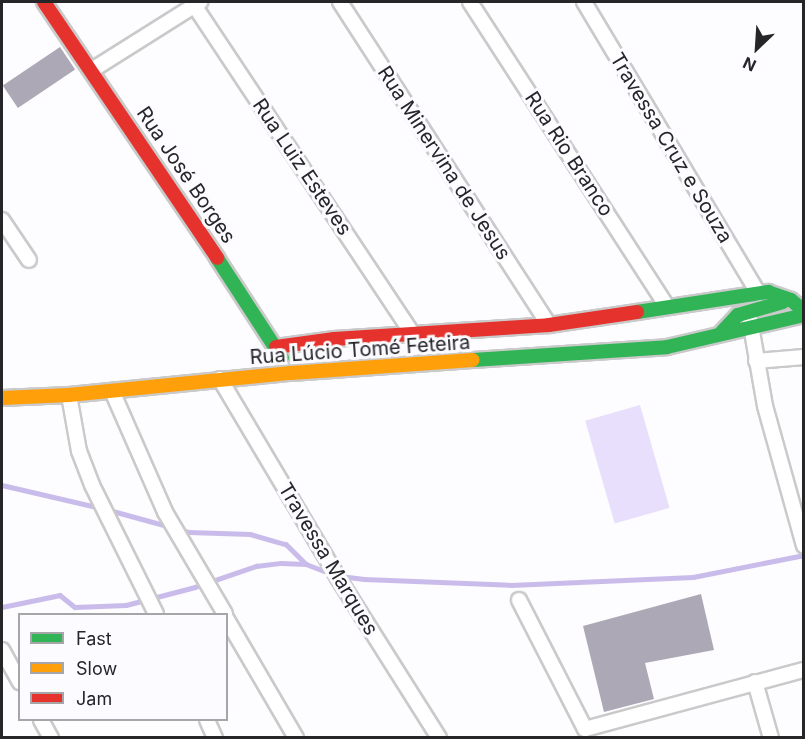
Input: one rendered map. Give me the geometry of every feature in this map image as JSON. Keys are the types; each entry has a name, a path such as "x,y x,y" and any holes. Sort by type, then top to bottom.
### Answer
{"street":[{"name":"Rua José Borges","path":"44,2 92,70 291,373"},
{"name":"Rua Minervina de Jesus","path":"340,2 549,325"},
{"name":"Rua Rio Branco","path":"470,2 667,307"},
{"name":"Travessa Cruz e Souza","path":"584,2 759,294"},
{"path":"92,70 195,3"},
{"name":"Rua Luiz Esteves","path":"195,3 412,333"},
{"path":"2,220 29,260"},
{"name":"Rua Lúcio Tomé Feteira","path":"2,398 69,395 291,373 667,347 804,313 797,299 768,292 549,325 334,339 276,347"},
{"name":"Rua Lúcio Tomé Feteira","path":"720,334 738,315 749,310 797,299"},
{"path":"749,310 756,361 779,467 804,546"},
{"path":"756,361 804,357"},
{"name":"Travessa Marques","path":"220,379 338,578 439,738"},
{"path":"112,391 165,512 224,613"},
{"path":"69,395 80,451 92,485 154,609"},
{"path":"519,600 585,729 804,670"},
{"path":"228,619 296,738"},
{"path":"2,650 18,678"},
{"path":"755,682 771,738"},
{"path":"42,721 51,738"},
{"path":"208,721 216,738"}],"shaded area":[{"path":"640,405 669,508 615,524 585,421"}],"building":[{"path":"60,47 75,69 18,108 3,86"},
{"path":"701,594 714,650 645,663 654,699 604,712 583,626"}],"waterway":[{"path":"2,485 101,508"},
{"path":"109,510 171,527"},
{"path":"179,529 189,532 250,534 286,544 306,564 332,574"},
{"path":"340,576 511,585 693,577 804,555"},
{"path":"2,607 60,595 75,607 126,605 195,587 256,566 281,563 306,564"}],"traffic: fast":[{"path":"217,258 282,358"},
{"path":"637,312 768,292 791,300 804,311"},
{"path":"720,334 738,315 783,302"},
{"path":"473,360 667,347 804,315"}],"traffic: slow":[{"path":"2,398 69,395 291,373 473,360"}],"traffic: jam":[{"path":"44,2 217,258"},
{"path":"276,347 334,339 549,325 637,312"}]}
